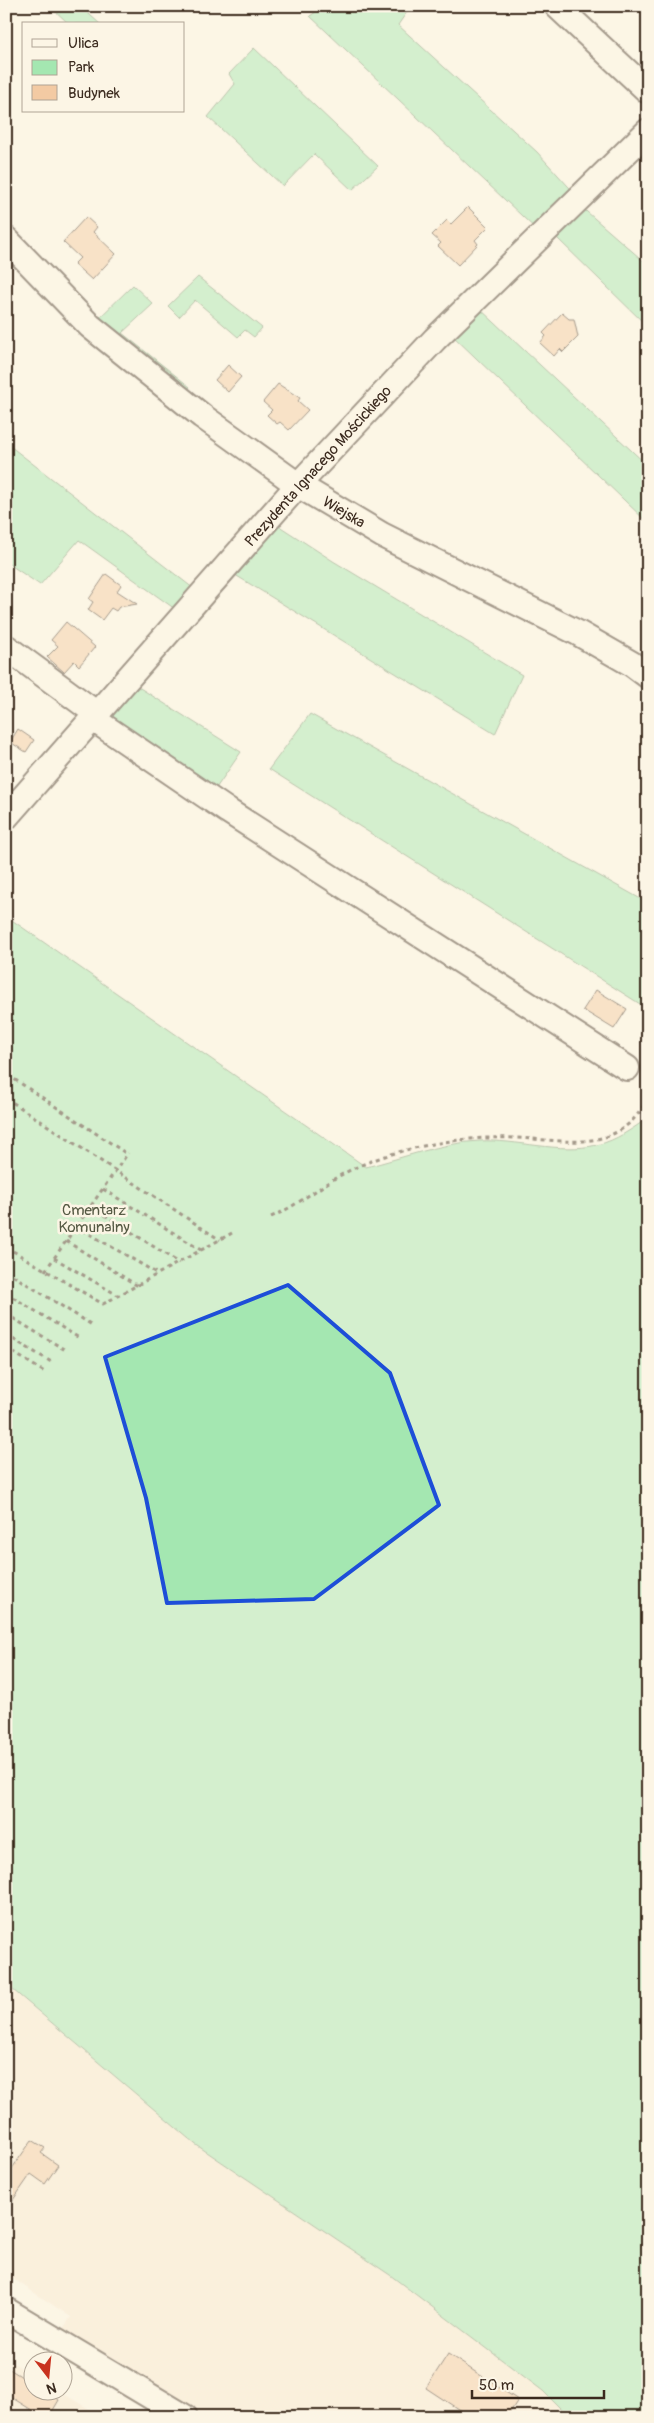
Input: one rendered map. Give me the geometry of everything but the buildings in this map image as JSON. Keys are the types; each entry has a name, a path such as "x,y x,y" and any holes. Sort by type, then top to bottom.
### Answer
{"street":[{"path":"557,6 648,91"},
{"name":"Prezydenta Ignacego Mościckiego","path":"6,817 298,485 453,321 648,132"},
{"name":"Wiejska","path":"6,239 90,326 202,416 298,485 382,535 578,633 632,664 648,676"},
{"path":"6,647 95,716 228,811 626,1068"},
{"path":"6,2310 185,2417"}],"path":[{"path":"8,1075 128,1154 45,1271"},
{"path":"6,1098 220,1240"},
{"path":"271,1217 285,1211 330,1181 366,1163 387,1155 429,1145 482,1137 582,1142 601,1139 628,1126 636,1118 648,1098"},
{"path":"103,1189 201,1250"},
{"path":"91,1206 179,1263"},
{"path":"76,1226 159,1274"},
{"path":"6,1248 99,1304 106,1304 232,1233"},
{"path":"66,1241 138,1286"},
{"path":"54,1258 119,1296"},
{"path":"6,1271 92,1325"},
{"path":"6,1293 79,1338"},
{"path":"6,1314 68,1352"},
{"path":"6,1335 53,1363"},
{"path":"6,1348 46,1373"}],"highlighted area":[{"path":"288,1285 390,1373 439,1505 314,1599 167,1603 146,1498 105,1357"}],"shaded area":[{"path":"6,1985 195,2144 390,2275 543,2391 569,2417 204,2417 62,2330 71,2317 6,2274"},
{"path":"6,2359 22,2368 22,2400 72,2399 102,2417 6,2417"}],"green space":[{"path":"50,6 80,6 98,22 67,22"},
{"path":"324,6 411,6 398,25 537,152 578,197 540,233 310,16"},
{"path":"254,48 378,166 352,190 314,154 283,186 208,117 235,84 229,74"},
{"path":"579,205 648,265 648,327 555,236"},
{"path":"198,277 262,328 254,337 245,330 238,337 195,300 179,317 168,306"},
{"path":"133,285 153,304 122,333 190,387 183,395 93,324"},
{"path":"479,308 648,466 648,523 451,334"},
{"path":"6,443 198,592 182,614 79,540 40,585 6,562"},
{"path":"273,522 333,561 522,675 495,734 232,573"},
{"path":"132,683 241,752 212,794 105,718"},
{"path":"310,714 648,903 648,1009 269,769"},
{"name":"Cmentarz Komunalny","path":"6,916 366,1167 465,1142 493,1141 568,1148 597,1145 618,1137 648,1118 648,2417 569,2417 543,2391 390,2275 195,2144 6,1984"}]}
